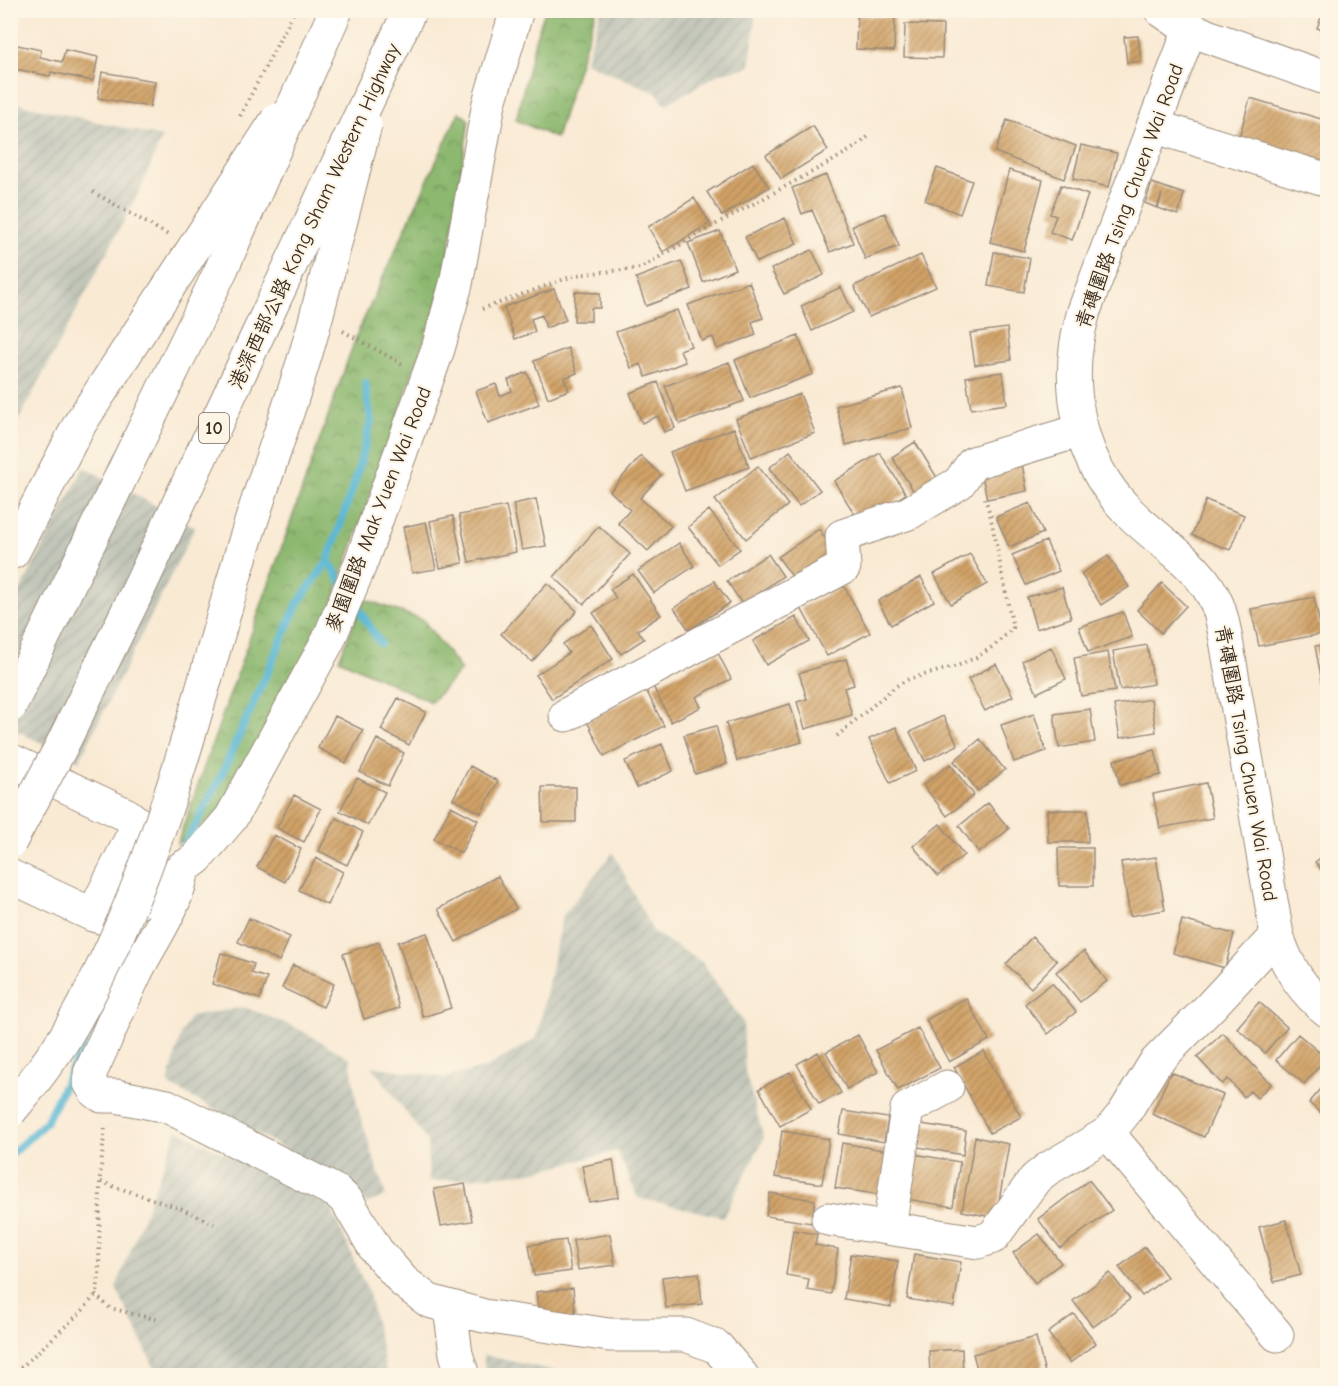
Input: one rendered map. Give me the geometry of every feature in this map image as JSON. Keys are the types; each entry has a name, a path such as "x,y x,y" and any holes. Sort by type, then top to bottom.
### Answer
{"main road":[{"path":"10,706 221,270 336,10"},
{"name":"港深西部公路 Kong Sham Western Highway","path":"10,842 60,749 140,586 410,10"},
{"name":"麥園圍路 Mak Yuen Wai Road","path":"10,876 93,915 108,919 118,917 208,847 231,818 328,641 360,565 438,349 456,284 489,103 517,10"},
{"path":"1161,10 1190,29 1328,79"},
{"name":"青磚圍路 Tsing Chuen Wai Road","path":"1190,29 1089,295 1079,328 1074,380 1077,413 1095,465 1116,497 1143,526 1191,566 1217,603 1226,640 1281,950 1308,993 1328,1011"},
{"path":"13,552 79,425 312,67"},
{"path":"10,1111 45,1066 91,991 129,909 162,824 255,507 310,338 374,89"},
{"path":"1153,126 1328,180"},
{"path":"566,715 844,567 842,536 909,513 959,483 973,463 1082,430"},
{"path":"10,760 128,815 136,822 135,831 93,915"},
{"path":"183,867 181,884 137,971 90,1073 90,1083 95,1091 102,1096 167,1106 337,1192 347,1200 376,1250 404,1282 429,1300 484,1316 609,1335 686,1335 717,1347 742,1376"},
{"path":"828,1219 978,1242 993,1238 1035,1179 1108,1133 1125,1112 1155,1063 1277,935"},
{"path":"889,1228 908,1108 948,1087"},
{"path":"1108,1133 1277,1335"},
{"path":"450,1306 456,1354 463,1376"}],"path":[{"path":"474,312 576,275 641,268 705,230 834,160 870,135"},
{"path":"837,736 896,686 909,679 957,666 977,657 995,645 1013,628 990,514 973,463"},
{"path":"12,1376 83,1310 97,1293 101,1182 108,1096"},
{"path":"101,1182 182,1209 214,1224"},
{"path":"95,1295 110,1308 158,1320"}],"shaded area":[{"path":"601,11 756,11 750,67 720,73 665,105 657,93 585,62"},
{"path":"11,98 20,104 162,137 141,188 11,435"},
{"path":"84,467 195,527 79,761 11,728 10,611"},
{"path":"613,852 653,932 702,962 743,1022 745,1072 764,1138 723,1217 638,1198 617,1151 532,1172 429,1182 427,1141 372,1066 445,1078 488,1067 537,1038 562,917"},
{"path":"244,1007 295,1027 350,1058 357,1105 386,1196 365,1204 346,1183 168,1084 181,1034 190,1017"},
{"path":"177,1130 330,1206 369,1294 387,1375 158,1375 116,1288"},
{"path":"483,1355 574,1375 486,1375"}],"green space":[{"path":"545,11 596,11 556,138 516,120 535,40"},
{"path":"459,112 469,120 445,280 330,610 229,806 177,844 357,334"},
{"path":"364,599 423,620 461,670 431,702 339,659"}],"building":[{"path":"1324,10 1328,10 1328,32 1317,28"},
{"path":"857,16 895,17 894,51 856,49"},
{"path":"905,24 943,25 942,58 904,57"},
{"path":"1138,36 1141,61 1127,63 1124,37"},
{"path":"13,44 41,50 40,57 62,62 65,50 98,57 93,81 51,72 50,76 10,68 10,51"},
{"path":"102,72 155,81 150,107 98,98"},
{"path":"1250,98 1328,121 1328,172 1237,145"},
{"path":"1007,120 1076,146 1064,179 995,152"},
{"path":"813,126 828,150 781,179 766,155"},
{"path":"1081,145 1117,153 1109,187 1073,179"},
{"path":"753,163 769,187 722,216 707,192"},
{"path":"937,168 972,181 960,214 925,200"},
{"path":"1009,170 1043,180 1024,251 990,242"},
{"path":"826,175 853,243 830,252 812,210 802,214 792,188"},
{"path":"1152,183 1184,194 1178,215 1158,208 1162,194 1157,208 1145,203"},
{"path":"1061,185 1088,195 1072,240 1050,232 1056,216 1050,214"},
{"path":"694,198 710,223 663,252 648,227"},
{"path":"885,213 899,246 865,259 852,226"},
{"path":"785,218 797,244 757,262 745,237"},
{"path":"720,231 735,269 703,282 688,243"},
{"path":"812,250 824,275 784,294 771,269"},
{"path":"994,252 1030,258 1024,292 988,286"},
{"path":"921,255 936,287 869,317 854,286"},
{"path":"681,261 692,289 646,306 636,278"},
{"path":"749,282 763,318 752,322 756,335 717,349 713,337 702,341 688,305"},
{"path":"841,287 853,312 812,331 801,306"},
{"path":"554,289 566,320 546,328 542,315 531,319 535,332 515,339 504,307"},
{"path":"575,292 600,293 600,308 591,308 591,321 574,321"},
{"path":"677,310 691,346 680,350 685,362 646,377 641,364 631,368 616,332"},
{"path":"1007,328 1011,360 975,365 970,333"},
{"path":"798,336 813,374 750,398 735,360"},
{"path":"568,348 577,373 564,378 569,390 548,398 534,361"},
{"path":"729,362 744,401 680,424 665,386"},
{"path":"527,372 539,404 488,423 476,391 496,384 500,396 512,391 508,380"},
{"path":"1003,372 1007,404 971,409 966,377"},
{"path":"658,382 675,428 664,432 658,416 642,423 630,393"},
{"path":"902,388 912,428 846,445 836,406"},
{"path":"800,394 815,433 751,457 736,419"},
{"path":"734,428 749,467 685,491 670,452"},
{"path":"915,442 941,484 918,498 892,457"},
{"path":"790,451 820,490 799,506 769,468"},
{"path":"880,453 906,494 860,523 834,481"},
{"path":"641,456 661,475 640,498 671,526 648,551 618,523 630,510 610,491"},
{"path":"1021,458 1027,491 987,499 980,466"},
{"path":"758,466 788,505 746,539 715,500"},
{"path":"536,499 546,546 522,550 513,504"},
{"path":"1206,500 1244,515 1230,550 1192,535"},
{"path":"1030,503 1043,533 1009,547 996,517"},
{"path":"506,506 516,552 469,562 459,515"},
{"path":"709,510 740,549 718,565 688,527"},
{"path":"453,516 463,563 440,568 430,521"},
{"path":"426,522 436,569 412,573 403,527"},
{"path":"599,526 630,554 584,604 554,577"},
{"path":"819,529 834,552 794,579 778,557"},
{"path":"1046,541 1059,571 1026,585 1012,555"},
{"path":"679,543 694,566 654,593 638,571"},
{"path":"768,554 783,576 742,604 727,581"},
{"path":"970,554 987,584 951,604 934,574"},
{"path":"1108,556 1129,587 1101,605 1081,574"},
{"path":"633,574 661,615 638,630 644,639 621,654 593,613 616,598 610,589"},
{"path":"921,577 934,601 891,625 878,601"},
{"path":"714,581 730,603 689,630 674,608"},
{"path":"547,583 577,611 532,662 501,634"},
{"path":"1162,583 1186,606 1161,633 1137,610"},
{"path":"844,586 870,633 827,656 801,608"},
{"path":"1062,587 1071,618 1036,629 1027,597"},
{"path":"1314,597 1322,634 1259,646 1251,609"},
{"path":"1123,612 1132,637 1088,652 1079,627"},
{"path":"796,617 809,641 766,665 753,641"},
{"path":"591,625 613,659 552,699 536,675 569,653 563,644"},
{"path":"1328,644 1328,681 1322,682 1315,646"},
{"path":"1147,645 1154,684 1120,690 1113,651"},
{"path":"1051,647 1066,679 1037,693 1022,661"},
{"path":"1108,652 1115,691 1081,696 1074,658"},
{"path":"718,653 731,679 696,697 701,707 671,722 653,686"},
{"path":"846,659 854,685 844,688 852,715 805,729 797,702 807,699 799,673"},
{"path":"996,664 1013,696 985,711 968,679"},
{"path":"646,690 664,726 604,756 587,721"},
{"path":"398,698 426,712 409,745 381,730"},
{"path":"1151,699 1156,732 1120,738 1114,705"},
{"path":"790,704 802,742 737,761 726,723"},
{"path":"1090,709 1095,742 1059,748 1054,714"},
{"path":"1034,714 1046,751 1014,762 1001,725"},
{"path":"335,716 363,730 346,763 318,748"},
{"path":"943,716 958,745 925,761 910,732"},
{"path":"716,726 727,764 695,774 684,735"},
{"path":"896,727 916,771 890,783 869,739"},
{"path":"377,739 404,753 388,786 360,772"},
{"path":"980,739 1005,770 978,791 954,761"},
{"path":"662,744 673,771 637,788 625,761"},
{"path":"1155,750 1161,775 1120,785 1114,760"},
{"path":"950,764 974,795 947,816 923,785"},
{"path":"470,766 498,781 481,813 453,799"},
{"path":"357,778 385,792 368,825 340,811"},
{"path":"1206,783 1213,818 1160,828 1153,794"},
{"path":"542,787 576,787 576,822 543,822"},
{"path":"294,795 321,809 304,842 277,828"},
{"path":"988,803 1009,829 979,853 959,826"},
{"path":"451,806 478,820 461,853 434,839"},
{"path":"1047,810 1088,810 1088,842 1048,842"},
{"path":"336,818 363,832 347,865 319,851"},
{"path":"940,824 964,855 938,876 913,846"},
{"path":"274,835 301,849 285,882 257,867"},
{"path":"1058,848 1093,848 1093,886 1059,886"},
{"path":"1328,852 1328,878 1315,862"},
{"path":"1156,857 1165,910 1130,916 1121,862"},
{"path":"316,858 343,872 327,905 299,890"},
{"path":"498,876 516,909 456,942 438,909"},
{"path":"249,918 290,937 279,961 238,942"},
{"path":"1182,920 1234,934 1225,968 1173,953"},
{"path":"427,933 451,1008 423,1017 398,942"},
{"path":"1032,937 1057,961 1031,988 1006,964"},
{"path":"379,942 399,1008 364,1019 343,954"},
{"path":"1084,951 1107,981 1080,1002 1056,972"},
{"path":"221,953 254,964 251,973 267,978 260,999 212,984"},
{"path":"293,965 334,984 323,1007 282,988"},
{"path":"1052,983 1076,1012 1048,1034 1025,1004"},
{"path":"966,998 989,1040 949,1062 926,1020"},
{"path":"1259,1002 1287,1027 1265,1053 1237,1028"},
{"path":"918,1028 940,1068 898,1090 876,1050"},
{"path":"1223,1033 1271,1084 1257,1098 1250,1091 1244,1097 1228,1079 1222,1084 1197,1057"},
{"path":"1298,1034 1326,1058 1304,1084 1276,1060"},
{"path":"858,1035 878,1072 847,1089 826,1052"},
{"path":"984,1051 1021,1117 990,1133 954,1067"},
{"path":"818,1052 841,1093 819,1104 797,1064"},
{"path":"790,1072 811,1109 780,1126 759,1089"},
{"path":"1171,1072 1223,1095 1204,1137 1152,1114"},
{"path":"1328,1081 1328,1119 1309,1103"},
{"path":"843,1111 888,1118 884,1142 839,1134"},
{"path":"921,1124 966,1131 963,1155 918,1147"},
{"path":"782,1131 829,1139 822,1184 775,1177"},
{"path":"975,1137 1009,1144 996,1218 962,1211"},
{"path":"842,1143 889,1151 882,1195 835,1188"},
{"path":"914,1154 960,1162 953,1207 906,1199"},
{"path":"613,1160 619,1197 589,1202 582,1166"},
{"path":"1089,1180 1112,1210 1060,1248 1038,1219"},
{"path":"465,1184 472,1221 441,1226 434,1189"},
{"path":"770,1193 815,1200 811,1223 766,1216"},
{"path":"1286,1220 1301,1275 1274,1282 1259,1227"},
{"path":"793,1230 817,1234 815,1245 838,1249 831,1294 807,1290 809,1279 786,1275"},
{"path":"610,1234 615,1265 578,1270 573,1240"},
{"path":"1039,1234 1061,1263 1035,1283 1013,1253"},
{"path":"566,1240 571,1271 534,1276 529,1245"},
{"path":"1145,1247 1167,1277 1142,1296 1119,1267"},
{"path":"851,1254 898,1261 891,1307 844,1299"},
{"path":"914,1254 961,1262 954,1307 907,1299"},
{"path":"699,1273 702,1304 666,1308 662,1277"},
{"path":"1110,1273 1130,1299 1093,1327 1073,1301"},
{"path":"573,1288 576,1319 540,1323 536,1292"},
{"path":"1074,1314 1096,1343 1070,1363 1048,1333"},
{"path":"1036,1337 1045,1373 1037,1376 979,1376 973,1354"},
{"path":"962,1349 963,1376 930,1376 929,1351"}],"waterway":[{"path":"343,584 328,561 357,475 371,421 365,383"},
{"path":"179,856 221,776 298,603 328,561"},
{"path":"353,600 380,643"},
{"path":"10,1155 46,1122 96,1020"}]}
